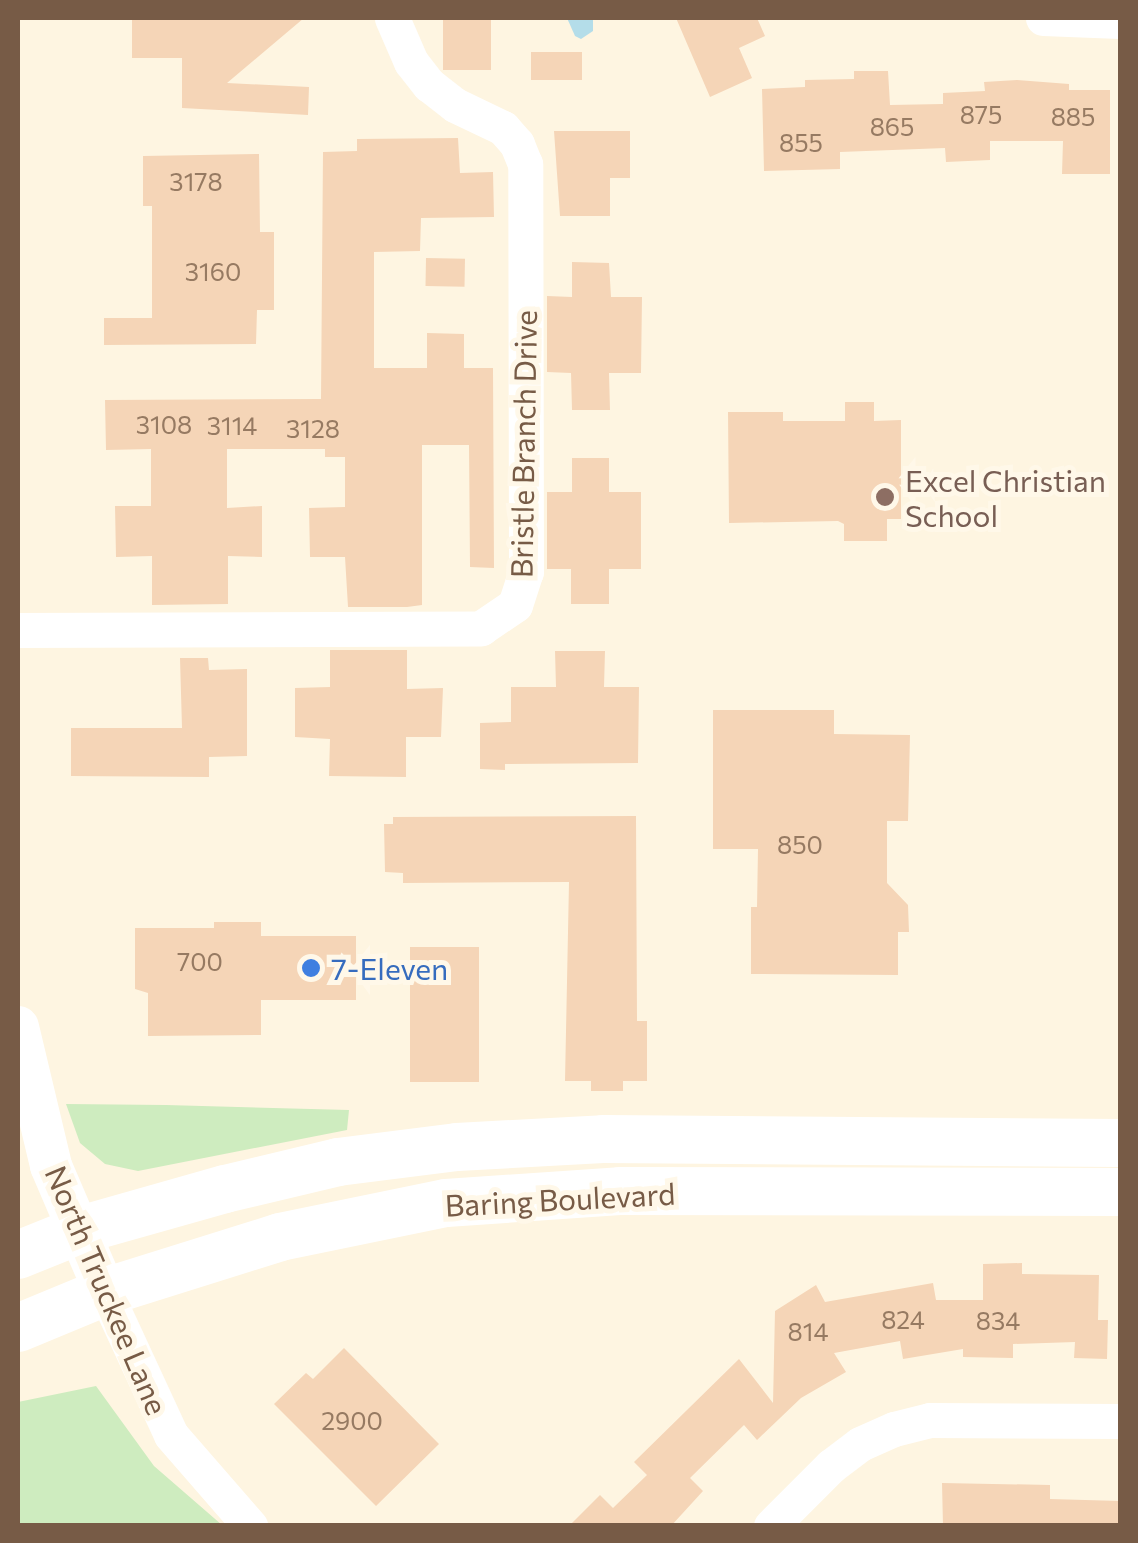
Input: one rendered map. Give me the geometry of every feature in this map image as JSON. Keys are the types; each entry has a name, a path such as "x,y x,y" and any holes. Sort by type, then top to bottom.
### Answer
{"main road":[{"name":"Baring Boulevard","path":"18,1256 80,1230 338,1162 457,1147 604,1140 1120,1143"},
{"name":"Baring Boulevard","path":"18,1328 105,1292 280,1237 446,1203 620,1191 1120,1192"}],"street":[{"name":"Bristle Branch Drive","path":"18,630 480,628 514,605 526,572 526,164 518,144 502,128 455,105 430,85 411,62 392,18"},
{"path":"1043,18 1120,21"},
{"name":"North Truckee Lane","path":"18,1027 51,1166 171,1435 250,1526"},
{"path":"770,1526 830,1466 860,1444 894,1429 930,1420 1120,1420"}],"green space":[{"path":"66,1104 349,1110 347,1130 138,1171 105,1164 80,1143"},
{"path":"96,1386 154,1466 222,1525 18,1525 18,1402"}],"water":[{"path":"567,18 593,18 593,31 581,39 575,36"}],"building":[{"path":"132,18 304,18 227,83 309,87 308,115 182,108 182,58 132,58"},
{"path":"443,18 491,18 491,70 443,70"},
{"path":"676,18 757,18 765,36 739,48 752,78 710,97"},
{"path":"531,52 582,52 582,80 531,80"},
{"path":"854,71 888,71 890,105 943,104 943,93 985,91 984,82 1017,80 1069,84 1069,90 1110,90 1110,174 1062,174 1063,141 990,141 990,160 946,162 945,148 840,152 840,169 764,171 762,89 805,87 805,80 854,79"},
{"path":"554,131 630,131 630,178 610,178 610,216 560,216"},
{"path":"458,138 460,173 493,172 494,217 421,218 420,251 374,252 374,368 427,368 427,333 464,334 464,368 493,368 494,568 470,567 469,445 422,445 422,605 407,607 348,607 345,557 310,557 309,508 345,507 345,457 325,457 325,449 227,449 227,508 262,506 262,557 228,556 228,604 152,605 152,556 116,557 115,506 151,506 151,449 106,450 105,400 321,399 323,152 357,151 357,139"},
{"path":"259,154 260,232 274,232 274,310 257,310 256,344 104,345 104,318 152,318 152,206 143,206 143,156"},
{"path":"426,258 465,259 465,287 426,286"},
{"path":"572,262 609,263 611,297 642,297 641,373 609,373 610,410 572,410 571,373 547,372 547,296 572,297"},
{"path":"845,402 874,402 874,421 901,420 901,519 887,519 887,541 844,541 844,524 838,521 729,523 728,412 783,412 783,421 845,421"},
{"path":"572,458 609,458 609,492 641,492 641,569 609,569 609,604 571,604 571,569 547,569 547,492 572,492"},
{"path":"330,650 407,650 407,689 443,688 441,737 406,737 406,777 329,776 330,739 295,737 295,688 330,687"},
{"path":"555,651 605,651 604,687 639,687 638,763 505,764 505,770 480,769 480,723 511,722 511,687 556,687"},
{"path":"180,658 208,658 209,670 247,669 247,756 209,757 209,777 71,776 71,728 182,728"},
{"path":"713,710 834,710 834,734 910,735 908,821 887,821 887,883 908,905 909,932 898,932 898,975 751,974 751,907 757,907 758,849 713,849"},
{"path":"636,816 637,1021 647,1021 647,1081 623,1081 623,1091 591,1091 591,1081 565,1081 569,882 403,883 403,873 385,872 384,824 393,824 393,817"},
{"path":"214,922 261,922 261,936 356,936 356,1000 261,1000 261,1035 148,1036 148,993 135,989 135,928 214,928"},
{"path":"410,947 479,947 479,1082 410,1082"},
{"path":"1022,1263 1022,1274 1099,1275 1098,1320 1108,1320 1107,1359 1074,1358 1075,1342 1013,1344 1013,1358 963,1357 963,1349 903,1359 900,1341 834,1353 846,1372 801,1398 757,1440 744,1425 690,1478 703,1491 671,1526 569,1526 600,1495 613,1508 647,1475 634,1462 739,1359 773,1403 775,1311 816,1285 825,1302 933,1283 936,1300 983,1300 983,1264"},
{"path":"344,1348 439,1444 376,1506 274,1404 306,1373 313,1379"},
{"path":"942,1483 1050,1485 1050,1499 1120,1501 1120,1526 943,1526"}],"place":[{"name":"Excel Christian School","path":"885,497"},
{"name":"7-Eleven","path":"311,968"}]}
